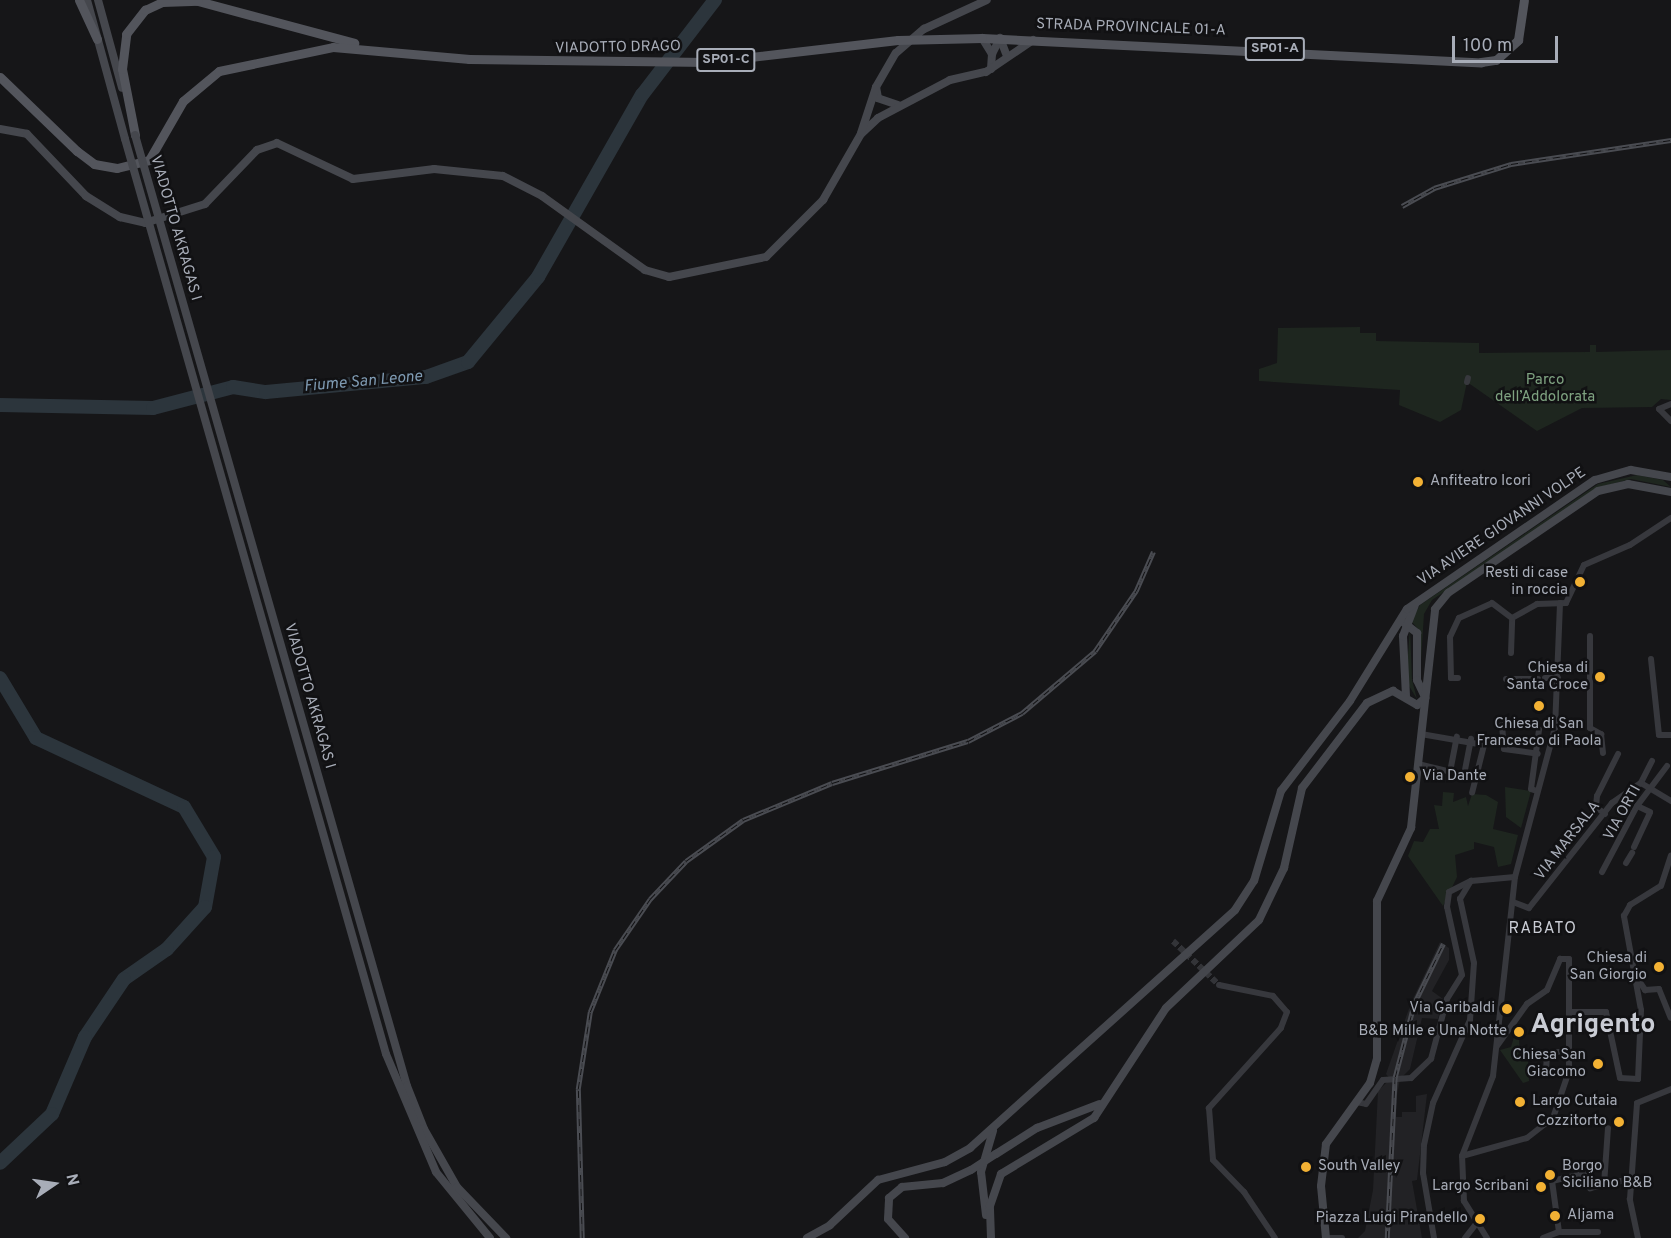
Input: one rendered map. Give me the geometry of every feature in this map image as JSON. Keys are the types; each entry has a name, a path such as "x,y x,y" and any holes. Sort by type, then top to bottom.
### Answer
{"main road":[{"path":"79,0 97,39"},
{"path":"87,0 97,39 130,137"},
{"path":"98,0 130,137"},
{"path":"0,129 27,135 86,196 133,222 174,217 205,204 257,150 277,143 353,179 451,169 503,176 542,196 615,248 664,277 754,263 779,247 822,200 861,134 876,87 910,37 987,0"},
{"name":"STRADA PROVINCIALE 01-A","path":"982,38 1481,62 1502,56 1518,40 1524,0"},
{"path":"130,137 122,69 126,34 145,10 162,2 196,1 366,46"},
{"path":"982,38 992,54"},
{"name":"VIADOTTO DRAGO","path":"366,46 469,59 708,62 898,40 982,38"},
{"path":"999,38 1005,54"},
{"path":"991,69 992,54 999,38"},
{"path":"861,134 898,105 991,69 1005,54 1035,39"},
{"path":"0,77 77,151 94,164 117,168 148,160 195,86 235,66 312,50 366,46"},
{"path":"876,87 878,98 898,105"},
{"name":"VIADOTTO AKRAGAS I","path":"130,137 386,1054 436,1172 490,1238"},
{"name":"VIADOTTO AKRAGAS I","path":"130,137 407,1086 424,1129 458,1187 506,1238"},
{"name":"VIA AVIERE GIOVANNI VOLPE","path":"807,1238 830,1225 878,1180 951,1160 993,1129 1235,910 1254,881 1281,791 1350,701 1395,622 1418,600 1595,480 1631,470 1671,477"},
{"path":"1326,1238 1321,1186 1326,1144 1370,1083 1377,1059 1378,894 1411,828 1433,616 1448,593 1598,491 1628,484 1671,492"},
{"path":"1410,700 1406,622 1418,600"},
{"path":"1395,622 1406,622 1417,633 1417,680 1425,698"},
{"path":"991,1237 990,1206 1001,1174 1079,1131 1110,1095 1166,1008 1259,920 1278,886 1297,801 1311,774 1376,695 1393,691 1410,700 1423,715"},
{"path":"1410,700 1425,698"},
{"path":"906,1238 888,1219 889,1198 902,1187 943,1183 971,1170 1037,1128 1094,1110 1110,1095"},
{"path":"991,1237 981,1172 993,1129"}],"street":[{"path":"1671,404 1659,409 1671,421"},
{"path":"1487,1238 1471,1216 1462,1192 1462,1156 1487,1096 1496,1047 1515,877 1556,728 1563,603 1584,565 1630,545 1671,518"},
{"path":"1458,678 1451,678 1450,637 1459,618 1492,603 1512,618"},
{"path":"1512,618 1537,604 1563,603"},
{"path":"1511,653 1512,618"},
{"path":"1590,636 1590,728 1601,734 1603,753"},
{"path":"1651,659 1659,735 1671,735"},
{"path":"1506,679 1558,678"},
{"path":"1502,724 1504,749 1538,754"},
{"path":"1537,791 1531,789 1538,754 1539,730"},
{"path":"1421,734 1471,739 1484,745 1472,793"},
{"path":"1450,772 1457,737"},
{"path":"1418,764 1464,775 1471,739"},
{"path":"1605,814 1597,808 1597,796 1618,754"},
{"path":"1652,761 1641,783 1671,801"},
{"name":"VIA ORTI","path":"1602,872 1637,806 1667,766"},
{"name":"VIA MARSALA","path":"1513,902 1529,908 1605,814 1641,783"},
{"path":"1626,862 1650,812 1637,806"},
{"path":"1572,1012 1606,1012 1620,1078 1638,1079 1641,1010 1624,916 1633,903 1661,886 1671,856"},
{"path":"1356,1102 1366,1104 1383,1080 1411,1078 1431,1059 1447,999 1461,975 1446,896 1471,881 1515,877"},
{"path":"1434,1238 1424,1152 1433,1103 1470,1020 1474,963 1460,899 1471,881"},
{"path":"1462,1156 1527,1138 1553,1118 1569,1074 1572,963 1565,957 1548,990 1527,1004 1496,1047"},
{"path":"1633,972 1645,990 1659,989 1671,1018"},
{"path":"1219,985 1273,996 1287,1012 1281,1028 1209,1108 1213,1160 1245,1192 1275,1238"},
{"path":"1546,1072 1547,1053 1570,1051"},
{"path":"1638,1238 1630,1179 1637,1103 1671,1089"},
{"path":"1553,1118 1585,1124"},
{"path":"1604,1185 1608,1128"},
{"path":"1559,1232 1552,1180 1586,1173 1590,1188 1630,1179"},
{"path":"1465,1238 1476,1224"},
{"path":"1543,1238 1559,1232 1598,1232"},
{"path":"1326,1238 1342,1238"}],"shaded area":[{"path":"1440,942 1449,948 1449,960 1432,991 1443,999 1438,1019 1422,1018 1410,1069 1400,1079 1397,1095 1396,1117 1402,1117 1402,1112 1416,1112 1416,1096 1427,1094 1417,1180 1412,1181 1422,1238 1358,1238 1365,1231 1373,1190 1378,1091 1390,1079 1386,1074 1411,1003"}],"green space":[{"name":"Parco dell’Addolorata","path":"1360,327 1360,333 1376,333 1376,341 1479,343 1479,353 1590,352 1590,345 1596,345 1596,352 1671,350 1671,400 1661,399 1652,407 1582,408 1537,431 1467,382 1461,410 1440,422 1399,405 1400,390 1259,381 1259,369 1277,363 1278,328"},
{"path":"1637,475 1663,480 1671,487 1631,479 1600,487 1432,600 1424,614 1420,676 1420,631 1411,621 1420,605 1598,484"},
{"path":"1410,628 1412,680 1417,699 1406,681"},
{"path":"1505,787 1531,791 1521,828 1506,817"},
{"path":"1443,792 1454,793 1453,802 1466,797 1468,806 1472,794 1486,795 1498,802 1493,829 1518,835 1511,864 1498,867 1494,847 1474,842 1474,849 1455,855 1457,877 1443,906 1408,856 1414,841 1423,842 1430,829 1439,829 1434,805 1442,806"},
{"path":"1514,1037 1519,1038 1520,1056 1528,1061 1529,1081 1523,1083 1500,1050 1511,1047"}],"waterway":[{"name":"Fiume San Leone","path":"0,405 153,408 233,387 266,392 426,377 468,362 538,277 642,95 715,0"},
{"name":"Fiume San Leone","path":"0,678 36,738 184,807 214,857 205,907 167,949 124,979 85,1037 52,1114 0,1163"}],"tunnel":[{"path":"1173,941 1219,985"}],"railway":[{"path":"1402,206 1434,188 1511,164 1671,140"},
{"path":"582,1238 578,1089 590,1012 615,950 650,899 686,861 743,820 832,783 968,741 1022,713 1095,651 1136,591 1153,552"},
{"path":"1387,1238 1395,1077 1414,1004 1443,944"}],"place":[{"name":"Anfiteatro Icori","path":"1418,482"},
{"name":"Resti di case in roccia","path":"1580,582"},
{"name":"Chiesa di Santa Croce","path":"1600,677"},
{"name":"Chiesa di San Francesco di Paola","path":"1539,706"},
{"name":"Via Dante","path":"1410,777"},
{"name":"Chiesa di San Giorgio","path":"1659,967"},
{"name":"Via Garibaldi","path":"1507,1009"},
{"name":"B&B Mille e Una Notte","path":"1519,1032"},
{"name":"Chiesa San Giacomo","path":"1598,1064"},
{"name":"Largo Cutaia","path":"1520,1102"},
{"name":"Cozzitorto","path":"1619,1122"},
{"name":"South Valley","path":"1306,1167"},
{"name":"Borgo Siciliano B&B","path":"1550,1175"},
{"name":"Largo Scribani","path":"1541,1187"},
{"name":"Aljama","path":"1555,1216"},
{"name":"Piazza Luigi Pirandello","path":"1480,1219"}],"district":[{"name":"RABATO","path":"1543,929"},
{"name":"Agrigento","path":"1593,1026"}]}
